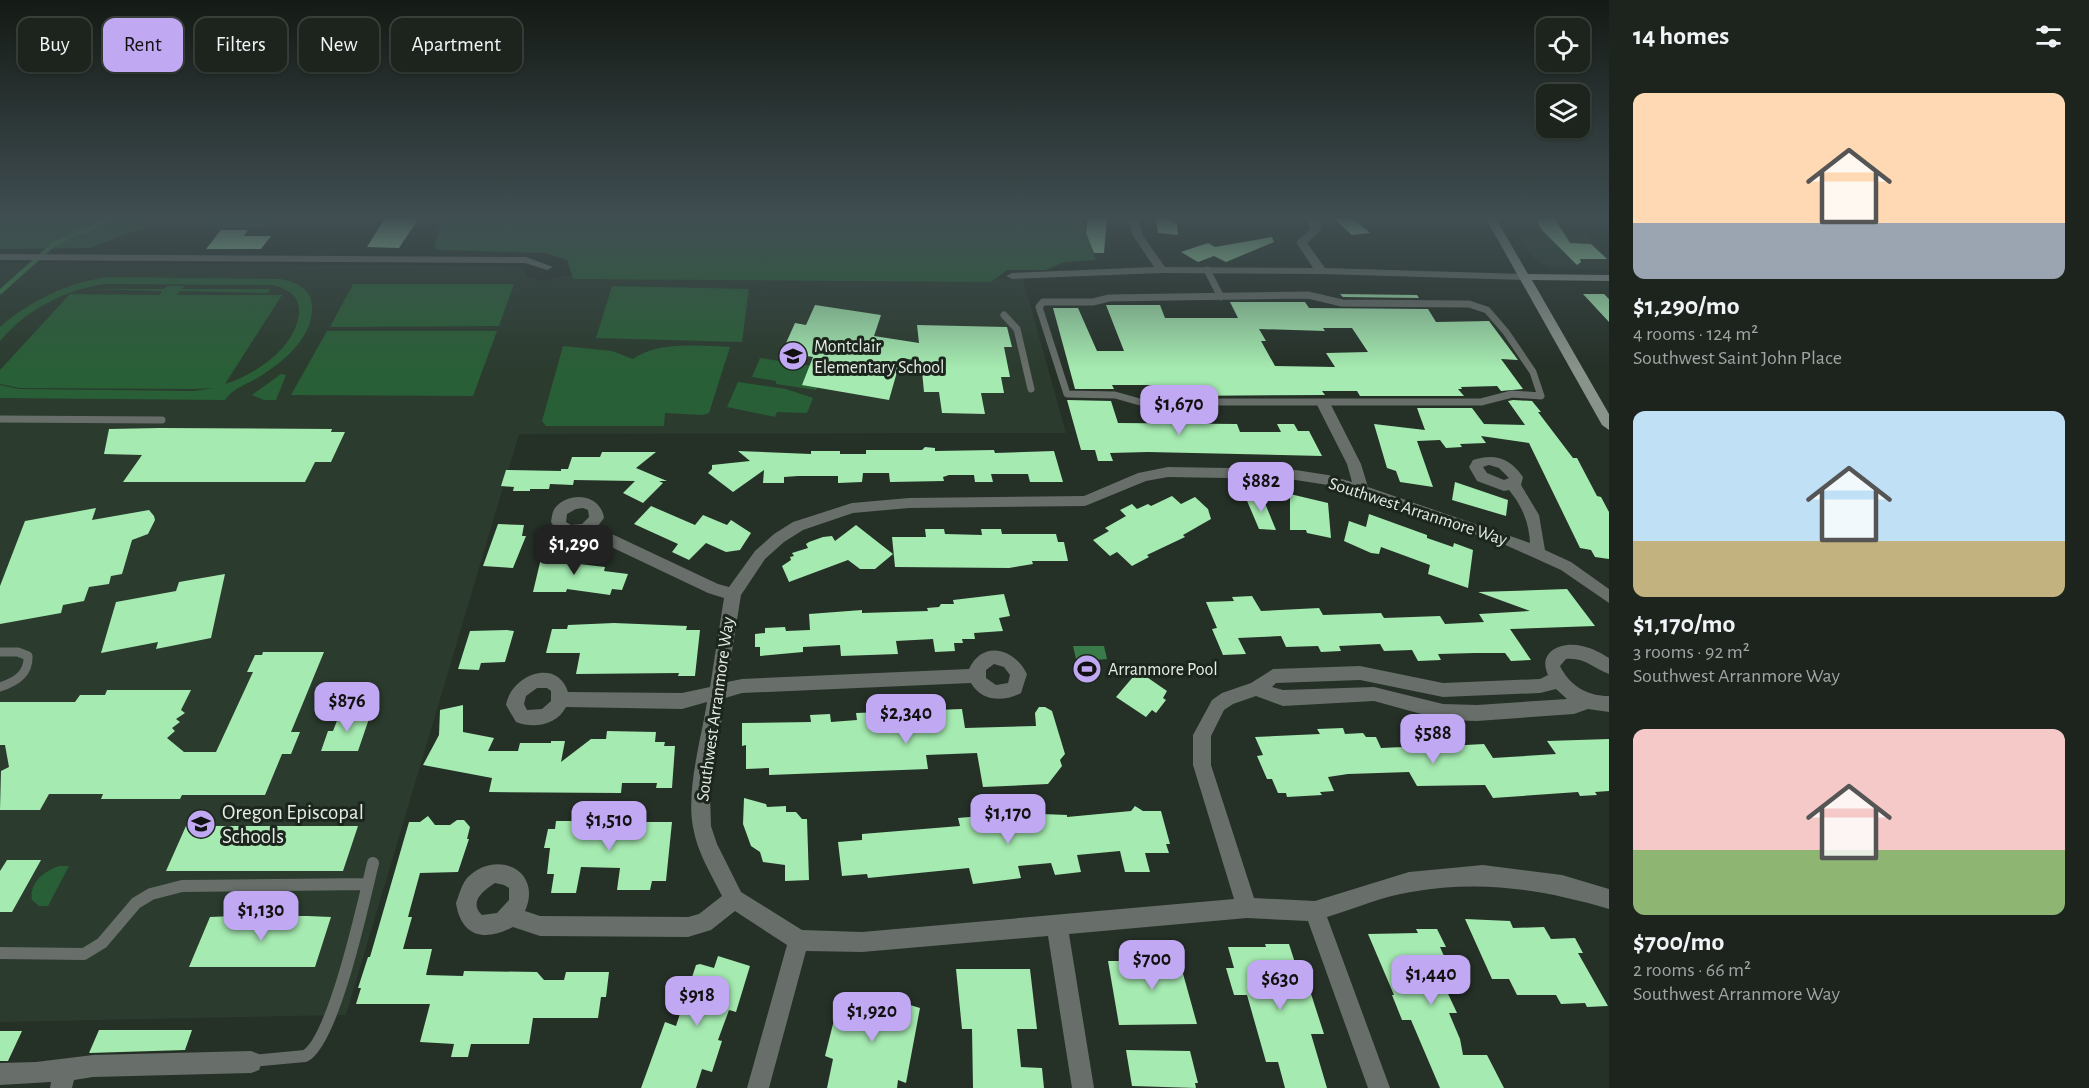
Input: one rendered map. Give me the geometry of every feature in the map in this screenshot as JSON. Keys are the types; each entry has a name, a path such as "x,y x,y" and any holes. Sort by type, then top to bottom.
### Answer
{"main road":[{"path":"1519,268 1609,425"},
{"path":"1524,277 1609,278"}],"street":[{"path":"1319,268 1322,271"},
{"path":"1012,276 1208,270 1524,277"},
{"path":"1323,403 1354,464 1362,490"},
{"name":"Southwest Arranmore Way","path":"734,899 708,847 700,812 700,795 733,594 760,555 789,532 823,516 868,505 1085,501 1143,477 1168,472 1289,474 1328,480 1362,490 1538,552 1583,576 1609,597"},
{"path":"1512,484 1525,499 1534,516 1538,530 1538,552"},
{"path":"587,529 714,589 733,594"},
{"path":"1609,667 1584,653 1561,653 1554,658 1552,666 1563,687 1588,701 1609,704"},
{"path":"1247,908 1205,778 1200,747 1206,725 1218,705 1228,698 1256,689 1273,676 1360,673 1443,690 1540,686 1551,683 1556,677"},
{"path":"561,699 682,701 742,686 976,676"},
{"path":"1256,689 1283,698 1374,694 1443,712 1477,713 1574,706 1588,701"},
{"path":"512,915 522,921 540,926 687,927 704,923 734,899 799,940 862,942 1247,908 1315,911 1409,882 1483,875 1562,885 1609,899"},
{"path":"1315,911 1379,1088"},
{"path":"1057,924 1083,1088"},
{"path":"758,1088 799,940"},
{"path":"0,1074 36,1073 63,1079 93,1066 251,1062"}],"lane":[{"path":"1208,270 1221,297"},
{"path":"1308,296 1342,303 1469,304 1487,310 1508,334 1533,372 1541,396 1512,394 1481,402 1323,403 1140,402 1115,394 1067,394 1039,307 1043,302 1093,302 1109,298 1221,297 1308,296"},
{"path":"1004,315 1017,329 1031,389"},
{"path":"0,419 162,420"},
{"path":"0,652 18,652 28,656 30,664 11,684 0,687"},
{"path":"251,1062 295,1058 310,1053 318,1044 332,1011 373,863"},
{"path":"0,953 84,954 102,943 136,903 151,894 182,886 367,885"}],"shaded area":[{"name":"Oregon Episcopal Schools","path":"0,268 520,268 524,270 527,277 544,281 564,276 1023,279 1066,433 519,434 346,1015 0,1022"},
{"path":"569,268 1051,268 1046,270 1007,270 991,282 573,279"},
{"path":"1549,268 1609,268 1609,270"},
{"path":"108,277 280,279 297,284 306,290 311,300 311,317 302,338 286,357 236,390 225,400 0,398 0,385 19,389 194,391 213,388 20,388 0,384 0,370 70,294 160,295 162,291 85,289 164,289 167,286 184,286 182,289 270,289 268,293 180,291 177,295 282,295 225,384 249,374 283,348 291,337 299,312 299,306 292,294 272,285 104,284 89,287 60,296 47,303 22,320 0,341 0,327 37,301 64,288"},
{"path":"353,284 514,284 499,326 330,327"},
{"path":"612,286 749,289 742,342 596,338"},
{"path":"327,331 497,331 473,396 291,395"},
{"path":"563,346 612,351 633,359 643,353 667,347 730,347 709,413 703,415 665,413 664,426 546,426 542,421"},
{"path":"760,358 824,368 816,390 776,384 776,381 752,377"},
{"path":"281,374 286,375 276,400 264,400 252,395"},
{"path":"738,382 786,389 813,398 807,413 777,412 775,417 727,407"},
{"name":"Arranmore Pool","path":"1073,646 1104,646 1107,659 1094,660 1098,677 1080,677"},
{"path":"59,866 69,866 48,906 39,906 32,900 35,883 43,874"}],"building":[{"path":"1340,294 1417,295 1419,298 1343,297"},
{"path":"1583,294 1604,294 1609,299 1609,322"},
{"path":"1230,302 1305,302 1309,308 1428,309 1436,322 1489,321 1518,360 1501,359 1523,389 1501,391 1497,386 1461,387 1462,389 1458,389 1464,396 1360,396 1357,391 1322,391 1325,395 1174,396 1170,385 1112,385 1114,389 1075,389 1053,308 1078,308 1097,351 1124,351 1106,305 1160,305 1165,318 1238,318","holes":["1323,328 1352,328 1368,352 1326,353 1335,367 1275,366 1261,341 1266,341 1259,329 1325,331"]},
{"path":"815,305 881,315 874,336 919,343 917,325 1007,327 1012,347 1004,347 1010,377 1001,377 1004,393 981,393 985,414 942,413 939,392 924,392 921,361 901,358 889,400 802,385 813,357 782,352 795,323 806,325"},
{"path":"1067,400 1111,401 1118,423 1237,424 1240,432 1281,432 1277,424 1294,424 1298,431 1309,431 1322,456 1148,452 1110,453 1113,461 1098,461 1095,450 1081,450"},
{"path":"1508,401 1532,401 1573,458 1577,458 1597,496 1601,497 1609,512 1609,559 1595,557 1591,550 1580,548 1529,443 1481,436 1486,443 1460,444 1462,447 1446,448 1440,440 1417,441 1433,487 1400,482 1396,471 1387,468 1374,424 1425,430 1417,408 1472,408 1484,424 1525,425"},
{"path":"109,429 332,429 331,432 345,432 331,462 315,462 305,482 123,482 142,455 104,454"},
{"path":"925,447 935,448 935,451 994,450 995,453 1054,451 1063,482 1030,482 1028,474 991,474 993,482 975,482 974,475 949,475 943,477 944,481 890,482 889,473 863,473 862,482 838,483 838,476 798,476 784,477 784,483 763,483 764,470 733,492 708,473 712,465 750,461 738,451 811,454 811,451 840,451 840,454 866,454 866,450 922,450"},
{"path":"602,452 656,452 636,468 667,481 659,481 663,483 643,503 623,493 635,481 574,480 573,485 550,484 549,489 530,489 530,491 513,491 514,487 501,486 506,470 561,471 561,469 568,469 572,457 600,457"},
{"path":"1455,482 1508,500 1506,516 1452,500"},
{"path":"1290,494 1328,503 1331,538 1307,533 1306,530 1290,530"},
{"path":"1172,496 1181,504 1195,497 1208,509 1211,519 1183,535 1185,537 1147,555 1149,557 1132,566 1117,552 1110,556 1093,540 1109,531 1105,528 1126,516 1120,510 1132,504 1137,509 1148,504 1151,506"},
{"path":"1245,496 1262,496 1276,530 1259,529"},
{"path":"651,506 695,525 703,515 727,525 731,520 751,533 740,550 726,552 706,543 689,560 672,552 678,544 634,524"},
{"path":"96,508 92,520 149,510 154,516 155,520 148,534 132,540 122,574 111,576 109,584 89,587 84,601 63,605 61,613 0,624 0,586 25,521"},
{"path":"1369,514 1453,547 1454,543 1473,550 1468,588 1428,574 1430,565 1381,547 1379,554 1371,553 1344,541 1349,521 1366,527"},
{"path":"498,524 524,525 522,536 526,536 513,568 483,566"},
{"path":"856,525 893,554 875,569 860,569 848,560 789,582 782,566 791,560 790,557 794,556 792,553 808,548 806,544 823,537 832,536 835,541"},
{"path":"925,529 944,529 945,534 982,535 981,529 1001,529 1002,534 1056,534 1058,542 1064,542 1068,561 1032,561 1033,564 1009,568 895,567 892,537 926,537"},
{"path":"543,550 560,550 559,554 572,554 571,563 605,567 604,571 628,574 622,590 612,589 610,595 567,589 566,592 533,592"},
{"path":"225,574 211,638 156,649 158,642 101,653 116,602 176,591 179,582"},
{"path":"1567,589 1595,626 1510,629 1531,660 1511,661 1505,653 1475,653 1438,654 1441,660 1418,661 1412,650 1384,651 1380,644 1339,646 1341,651 1321,652 1318,646 1286,647 1281,636 1238,638 1246,654 1223,655 1212,629 1217,628 1206,602 1234,601 1232,597 1252,596 1261,611 1319,608 1323,615 1381,613 1384,618 1440,616 1445,624 1484,622 1479,614 1530,611 1478,592"},
{"path":"1004,594 1010,616 999,618 1003,631 974,633 975,639 962,639 963,643 954,643 955,651 935,652 933,639 896,641 898,654 841,656 840,645 803,647 803,652 760,656 760,647 755,647 755,634 765,633 765,628 785,627 786,631 810,630 809,614 862,610 862,613 928,611 927,608 939,607 941,604 954,604 953,600"},
{"path":"614,623 687,626 686,630 700,630 695,676 678,676 679,673 576,674 580,653 546,653 552,629 567,629 568,625"},
{"path":"470,631 514,631 505,662 481,663 479,670 458,669"},
{"path":"263,652 324,652 291,732 300,732 291,754 282,754 265,795 182,795 180,799 101,799 103,794 49,794 40,810 0,810 1,771 9,767 5,745 0,745 0,702 75,702 80,695 105,695 107,690 191,690 181,710 185,713 176,719 180,722 172,728 175,731 167,738 184,752 216,752 253,672 247,672 255,655 262,655"},
{"path":"1138,671 1167,691 1163,698 1166,700 1156,713 1152,710 1146,717 1116,697"},
{"path":"463,705 463,732 494,738 488,751 518,751 520,743 565,741 561,762 591,739 606,739 607,731 656,732 655,742 665,742 664,746 675,746 672,788 656,788 657,783 622,783 621,793 489,792 492,778 423,765 439,735 440,710"},
{"path":"1039,707 1052,711 1065,754 1060,760 1062,766 1048,784 983,787 977,753 926,755 928,769 769,775 769,768 746,769 746,745 742,746 742,723 811,722 810,715 830,714 831,722 857,720 856,713 962,709 965,728 1036,726 1035,713"},
{"path":"340,713 371,713 358,751 321,751 328,731 333,731"},
{"path":"1343,728 1345,734 1363,733 1366,737 1376,737 1381,748 1426,746 1424,741 1444,741 1447,746 1484,744 1493,758 1556,754 1547,741 1609,739 1609,791 1595,792 1597,795 1580,796 1578,792 1493,798 1485,785 1417,786 1409,772 1328,777 1334,791 1320,792 1322,795 1287,797 1286,793 1278,793 1272,779 1267,779 1257,756 1263,755 1255,737 1320,734 1317,729"},
{"path":"744,798 766,804 767,807 786,806 786,812 796,812 802,819 807,819 809,880 785,881 785,865 763,862 760,852 751,846 743,824"},
{"path":"1135,806 1143,811 1161,811 1170,844 1166,844 1169,853 1145,853 1150,872 1125,872 1120,851 1077,855 1081,872 1055,875 1051,863 1018,866 1021,878 973,884 969,868 868,878 867,874 842,876 838,842 862,840 862,834 960,826 958,818 1014,813 1016,819 1039,819 1042,814 1067,815 1067,817 1131,811"},
{"path":"428,816 435,825 450,825 457,820 464,820 470,827 467,839 469,839 458,872 420,873 408,917 412,917 403,949 432,949 426,975 463,976 464,971 537,972 544,980 564,980 566,972 609,972 606,997 601,997 598,1018 533,1018 529,1044 471,1044 468,1057 451,1057 454,1044 420,1042 430,1004 356,1004 361,988 358,988 368,957 370,957 409,822 420,822"},
{"path":"595,818 620,818 620,822 672,822 666,881 652,881 650,890 617,890 620,868 581,867 576,893 551,893 554,874 547,874 550,848 544,848 548,829 555,829 556,821 595,821"},
{"path":"186,826 358,826 343,871 166,871"},
{"path":"7,860 41,860 12,912 0,912 0,871"},
{"path":"210,917 331,917 315,967 189,967"},
{"path":"1465,919 1510,921 1513,928 1544,927 1551,939 1575,938 1583,953 1578,953 1608,1006 1587,1007 1585,1003 1561,1004 1556,995 1517,995 1509,979 1492,979"},
{"path":"1416,929 1437,929 1446,947 1440,947 1456,983 1443,983 1457,1013 1449,1013 1460,1039 1463,1055 1487,1055 1504,1088 1440,1088 1411,1020 1402,1020 1368,934 1418,933"},
{"path":"1265,944 1289,944 1297,969 1303,969 1324,1034 1311,1034 1327,1088 1285,1088 1278,1062 1266,1062 1247,995 1234,995 1226,968 1234,968 1228,947 1266,947"},
{"path":"1147,951 1177,952 1197,1024 1119,1025 1108,961 1149,961"},
{"path":"718,956 750,966 736,1012 729,1010 718,1040 722,1041 712,1072 702,1069 696,1088 641,1088 665,1022 676,1026 696,965 714,968"},
{"path":"956,969 1030,969 1037,1029 1017,1029 1021,1067 1042,1068 1044,1088 973,1088 972,1029 962,1029"},
{"path":"855,993 880,1001 881,996 920,1008 906,1083 898,1080 897,1088 827,1088 833,1059 825,1056 839,1000 853,1004"},
{"path":"99,1030 192,1030 185,1050 89,1053"},
{"path":"0,1031 22,1031 8,1061 0,1061"},
{"path":"1126,1050 1190,1051 1198,1083 1195,1083 1196,1088 1132,1086"}],"waterway":[{"path":"0,292 27,268"}],"place":[{"name":"Montclair Elementary School","path":"793,356"},
{"name":"Arranmore Pool","path":"1087,669"},
{"name":"Oregon Episcopal Schools","path":"201,824"}]}
